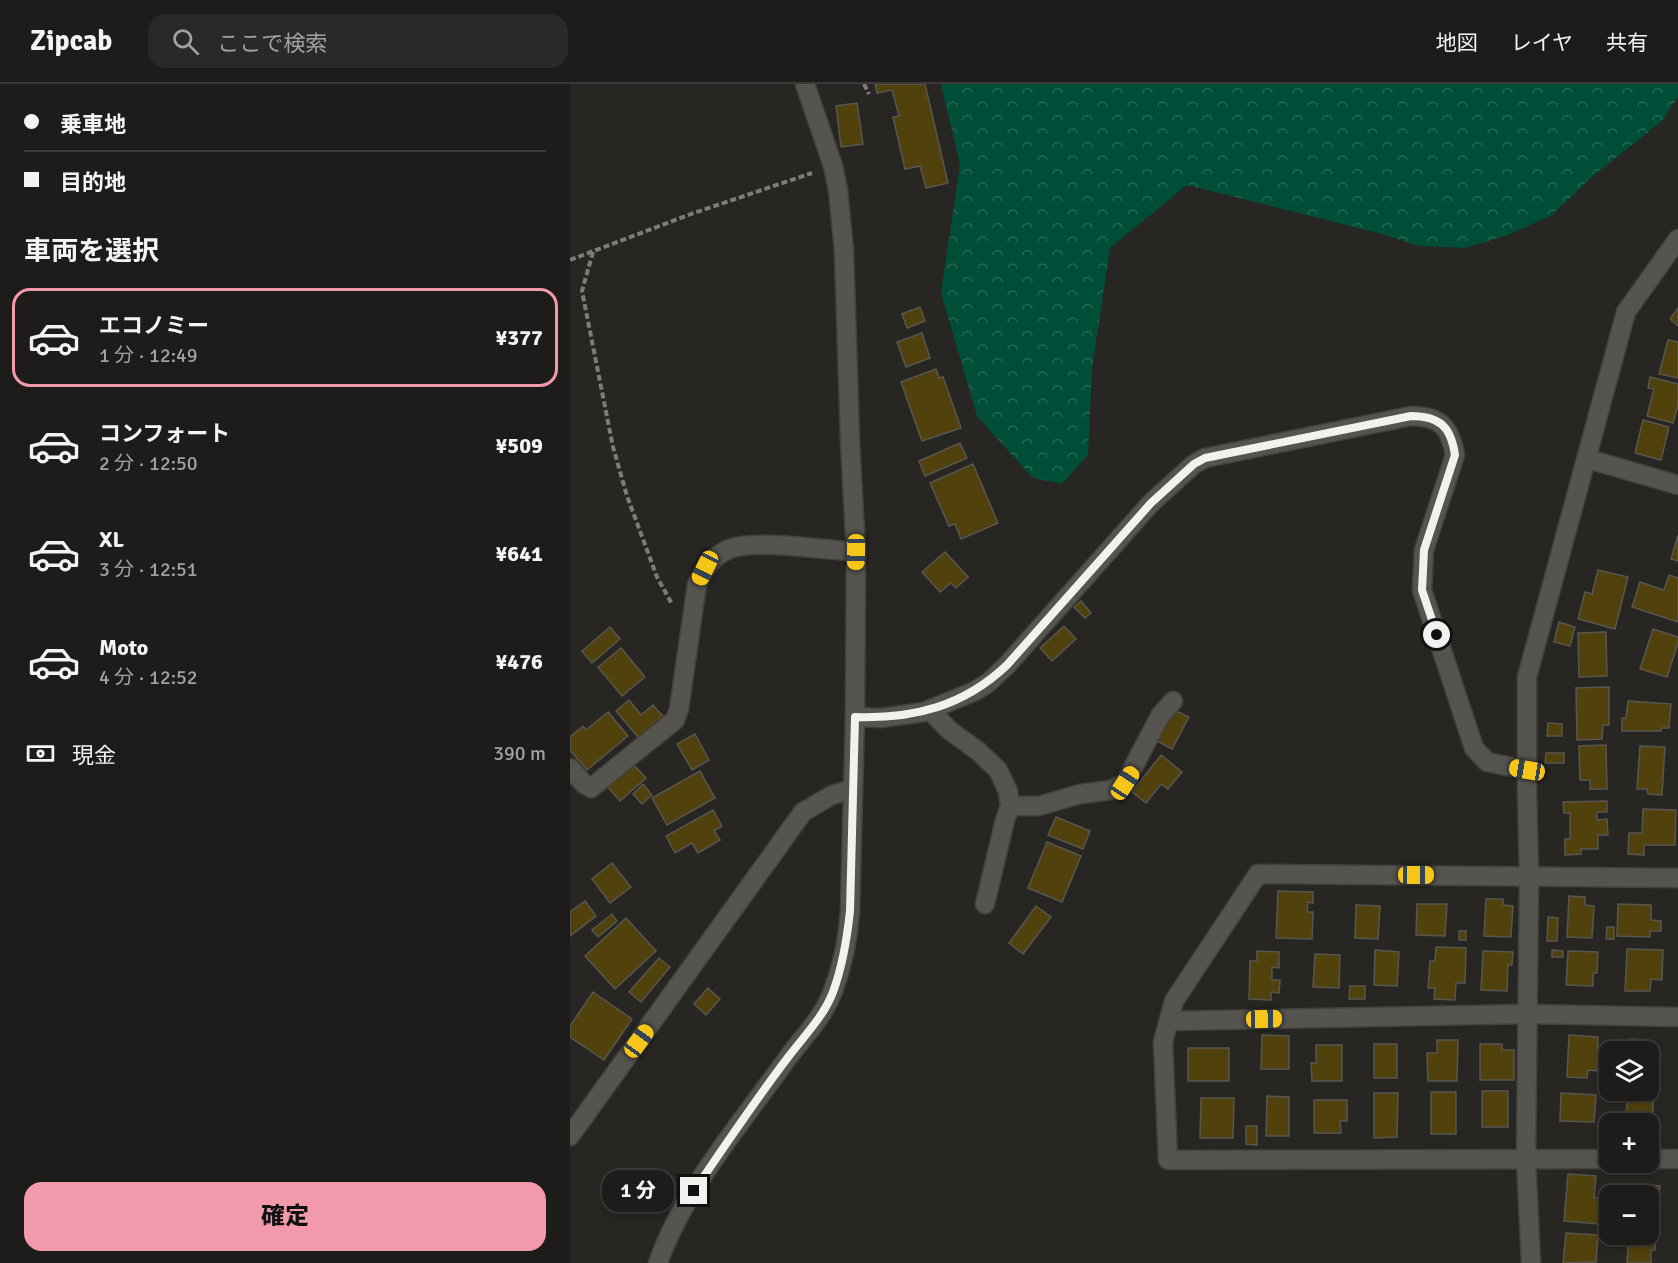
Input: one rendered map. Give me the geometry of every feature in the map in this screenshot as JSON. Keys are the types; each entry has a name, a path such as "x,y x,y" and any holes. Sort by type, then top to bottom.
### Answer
{"street":[{"path":"658,1263 672,1230 694,1191 789,1055 811,1030 824,1010 833,992 847,943 850,911 855,717 856,552 844,251 838,190 833,166 805,84"},
{"path":"1532,1263 1526,1159 1529,876 1527,677 1588,459 1626,312 1678,238"},
{"path":"855,717 880,718 930,710 975,691 994,677 1151,503 1194,464 1205,458 1411,416 1429,416 1447,430 1453,439 1455,455 1424,550 1422,590 1474,748 1487,762 1527,770"},
{"path":"1588,459 1678,485"},
{"path":"570,768 584,784 591,788 675,720 679,709 697,584 705,568 727,550 748,544 856,552"},
{"path":"1010,806 1039,806 1080,794 1111,790 1125,783 1160,716 1173,701"},
{"path":"930,710 949,730 978,751 998,770 1008,791 1010,806 986,904"},
{"path":"570,1136 803,812 832,795 852,789"},
{"path":"1599,1159 1168,1160 1163,1042 1174,1001 1258,874 1678,879"},
{"path":"1169,1021 1528,1014 1678,1017"},
{"path":"1659,1159 1678,1159"}],"path":[{"path":"864,84 869,94"},
{"path":"570,261 691,214 833,166"},
{"path":"593,252 582,291 613,447 627,496 657,577 675,609 691,625"}],"green space":[{"path":"941,84 1678,84 1678,97 1662,121 1593,176 1552,215 1508,235 1465,248 1419,246 1382,234 1187,185 1110,248 1092,369 1088,455 1062,484 1033,478 977,416 941,293 960,165"}],"building":[{"path":"875,84 925,84 948,183 926,188 920,166 905,169 893,117 899,116 892,90 877,93"},
{"path":"857,103 863,144 841,147 836,106"},
{"path":"920,307 925,321 907,328 902,314"},
{"path":"1678,308 1678,326 1670,319"},
{"path":"922,333 930,358 906,367 897,342"},
{"path":"1668,340 1678,342 1678,378 1659,374"},
{"path":"936,369 939,378 943,377 961,428 922,441 901,382"},
{"path":"1650,377 1678,384 1678,405 1673,423 1647,416 1654,389 1648,388"},
{"path":"1643,420 1669,427 1661,460 1635,453"},
{"path":"960,443 967,458 925,476 919,461"},
{"path":"973,464 998,523 961,539 955,524 949,526 930,483"},
{"path":"1678,535 1678,561 1671,559"},
{"path":"945,552 968,577 956,588 951,583 940,592 922,572"},
{"path":"1598,570 1628,577 1615,629 1578,619 1585,592 1592,594"},
{"path":"1669,575 1678,578 1678,622 1632,607 1640,582 1664,590"},
{"path":"1081,601 1091,613 1085,618 1074,607"},
{"path":"1559,622 1575,627 1570,646 1554,642"},
{"path":"1064,626 1076,639 1052,661 1040,648"},
{"path":"610,627 620,639 592,663 582,651"},
{"path":"1653,629 1678,637 1667,677 1640,669"},
{"path":"1606,632 1607,676 1579,677 1578,633"},
{"path":"621,648 645,677 622,696 598,667"},
{"path":"1609,687 1609,725 1603,725 1602,739 1577,740 1576,688"},
{"path":"629,700 641,715 653,705 668,722 643,743 616,711"},
{"path":"1628,701 1671,704 1669,728 1661,728 1661,731 1622,731 1622,718 1626,718"},
{"path":"1172,709 1189,717 1172,749 1155,740"},
{"path":"608,712 628,736 587,770 570,750 570,737 583,726 586,730"},
{"path":"1548,723 1562,724 1562,736 1547,736"},
{"path":"695,734 709,760 692,770 677,744"},
{"path":"1606,745 1607,789 1590,789 1590,780 1580,780 1579,746"},
{"path":"1640,746 1665,747 1662,795 1648,794 1647,789 1637,789"},
{"path":"1546,753 1564,753 1564,763 1545,763"},
{"path":"1161,755 1182,772 1168,789 1161,784 1146,803 1132,792"},
{"path":"631,762 646,778 620,801 605,784"},
{"path":"700,771 715,798 667,825 652,798"},
{"path":"643,784 652,795 642,804 633,794"},
{"path":"1607,801 1607,812 1597,812 1597,820 1607,819 1608,835 1598,835 1598,849 1581,849 1581,854 1565,855 1565,839 1570,839 1570,813 1564,813 1563,802"},
{"path":"1643,809 1676,810 1675,845 1644,845 1644,855 1628,854 1629,833 1642,833"},
{"path":"713,810 722,826 714,831 720,840 698,853 692,843 675,853 666,836"},
{"path":"1056,817 1090,831 1083,849 1048,835"},
{"path":"1047,842 1081,856 1062,902 1028,888"},
{"path":"612,863 631,887 610,903 592,879"},
{"path":"1278,891 1313,892 1313,903 1308,902 1307,912 1313,912 1312,939 1276,938"},
{"path":"1569,896 1585,897 1585,905 1594,906 1592,938 1567,937"},
{"path":"1486,899 1503,899 1503,905 1513,906 1511,937 1484,936"},
{"path":"585,901 596,916 570,936 570,912"},
{"path":"1417,904 1447,904 1445,936 1416,935"},
{"path":"1618,904 1651,905 1651,920 1661,921 1661,931 1650,931 1650,937 1617,936"},
{"path":"1356,905 1380,906 1378,939 1355,938"},
{"path":"1036,906 1051,917 1023,954 1009,943"},
{"path":"612,914 617,921 598,937 592,930"},
{"path":"1548,917 1558,918 1557,941 1547,941"},
{"path":"626,918 656,951 615,989 585,956"},
{"path":"1607,927 1614,927 1614,939 1606,939"},
{"path":"1459,931 1466,931 1466,940 1459,940"},
{"path":"1436,947 1466,948 1465,983 1456,983 1455,1000 1434,999 1435,988 1428,988 1430,961 1435,961"},
{"path":"1627,949 1663,950 1662,980 1651,979 1650,991 1625,991"},
{"path":"1375,950 1399,952 1397,986 1374,985"},
{"path":"1552,950 1563,951 1563,957 1552,957"},
{"path":"1257,951 1279,952 1279,968 1272,967 1272,980 1280,980 1279,993 1271,992 1271,1000 1249,999 1250,961 1257,961"},
{"path":"1483,951 1513,952 1512,965 1508,965 1507,991 1481,990"},
{"path":"1568,951 1598,952 1597,973 1593,973 1593,986 1566,985"},
{"path":"1315,954 1340,955 1339,988 1313,987"},
{"path":"659,958 670,967 641,1002 629,992"},
{"path":"1350,986 1365,986 1365,999 1349,999"},
{"path":"708,988 720,999 706,1015 694,1004"},
{"path":"593,992 632,1019 604,1060 570,1037 570,1026"},
{"path":"1262,1035 1289,1036 1289,1069 1261,1069"},
{"path":"1569,1035 1598,1037 1597,1071 1588,1070 1587,1078 1567,1077"},
{"path":"1631,1039 1649,1040 1649,1041 1631,1041"},
{"path":"1437,1040 1458,1040 1457,1081 1428,1081 1427,1053 1437,1053"},
{"path":"1374,1044 1397,1044 1397,1078 1374,1078"},
{"path":"1480,1044 1502,1044 1502,1050 1514,1050 1514,1080 1480,1080"},
{"path":"1316,1045 1342,1045 1342,1081 1312,1081 1311,1063 1316,1063"},
{"path":"1188,1048 1229,1048 1229,1081 1188,1081"},
{"path":"1482,1091 1508,1091 1508,1127 1482,1127"},
{"path":"1431,1092 1456,1092 1456,1134 1431,1134"},
{"path":"1374,1093 1398,1093 1397,1137 1374,1138"},
{"path":"1561,1093 1596,1095 1594,1122 1560,1121"},
{"path":"1267,1096 1289,1097 1289,1136 1266,1136"},
{"path":"1201,1098 1234,1098 1233,1138 1200,1138"},
{"path":"1314,1100 1347,1100 1347,1121 1340,1121 1341,1133 1314,1133"},
{"path":"1627,1101 1653,1101 1653,1113 1626,1113"},
{"path":"1246,1126 1257,1126 1257,1145 1246,1144"},
{"path":"1568,1174 1596,1176 1594,1198 1599,1198 1599,1224 1564,1221"},
{"path":"1566,1233 1598,1235 1596,1262 1563,1263"},
{"path":"1628,1245 1655,1245 1655,1250 1651,1250 1651,1263 1627,1263"}],"route":[{"path":"694,1191 789,1055 811,1030 833,992 847,943 850,911 855,717 880,718 924,712 975,691 988,683 1007,665 1151,503 1194,464 1205,458 1411,416 1429,416 1439,422 1453,439 1455,455 1424,550 1421,575 1422,590 1437,635"}]}
